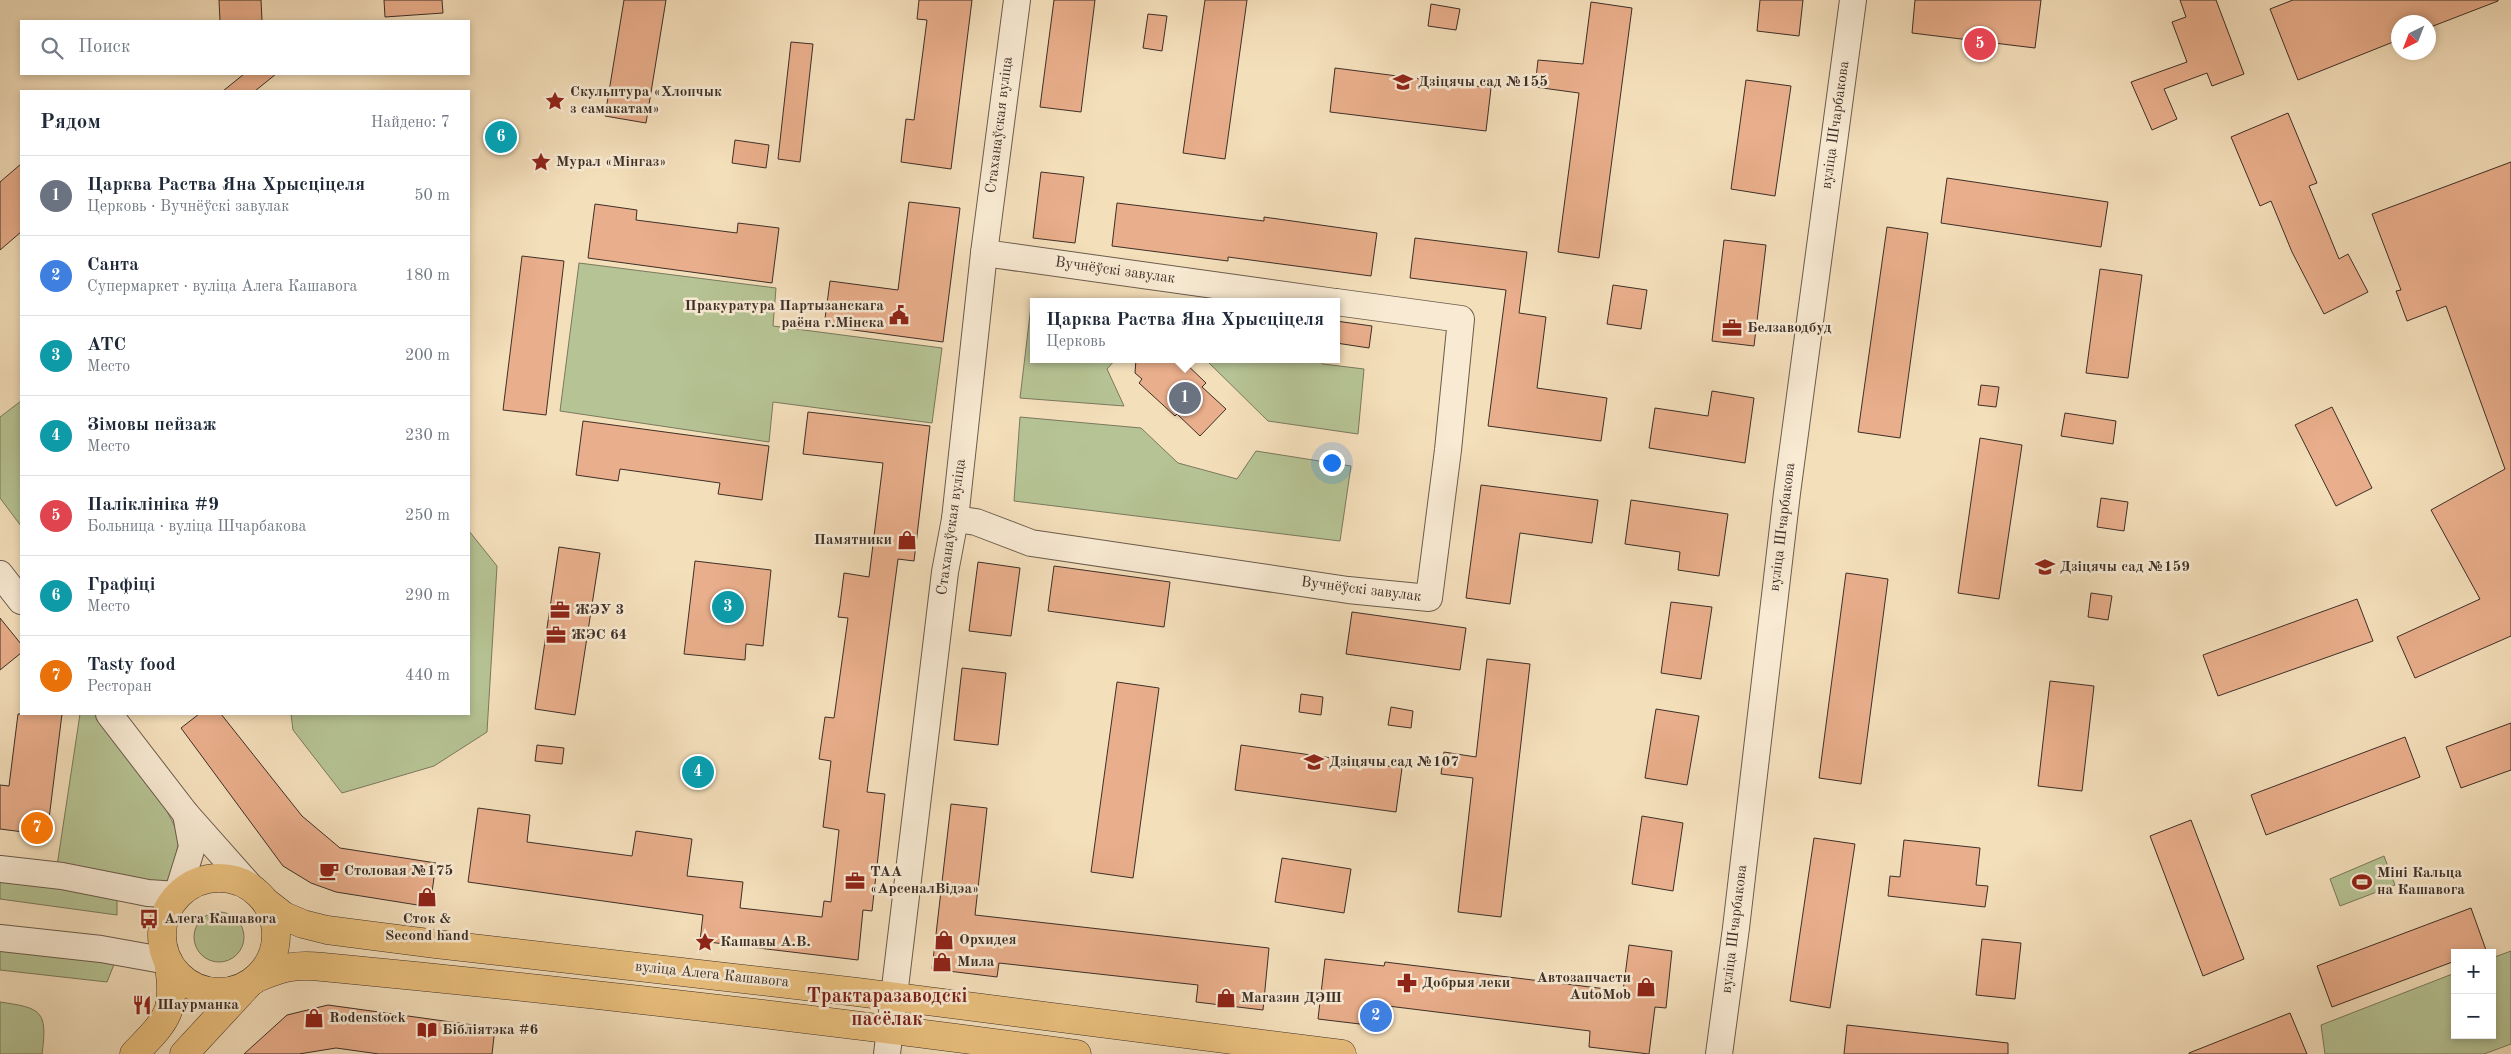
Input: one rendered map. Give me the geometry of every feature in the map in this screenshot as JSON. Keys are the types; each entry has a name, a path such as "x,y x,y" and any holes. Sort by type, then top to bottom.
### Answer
{"main road":[{"path":"134,1054 162,1026 167,1015 172,987 168,961 163,948 162,924 170,905 177,895 194,883 212,878 231,879 258,894 274,921 276,942 268,966 252,982 230,992 210,992 194,987 180,978 168,961"},
{"name":"вуліца Алега Кашавога","path":"258,894 284,916 327,930 893,996 1342,1054"},
{"path":"556,990 561,958"},
{"name":"вуліца Алега Кашавога","path":"184,1054 252,982 281,968 301,965 556,990 888,1041 1077,1054"}],"street":[{"name":"Стаханаўская вуліца","path":"888,1041 945,572 955,519 984,253 1017,0"},
{"name":"вуліца Шчарбакова","path":"1719,1054 1736,928 1787,493 1853,0"},
{"name":"Вучнёўскі завулак","path":"984,253 1307,298"},
{"name":"Вучнёўскі завулак","path":"955,519 976,522 1031,543 1348,590 1429,598 1448,450 1461,319 1340,303"},
{"path":"0,574 20,600"},
{"path":"110,715 186,814 258,894"},
{"path":"0,869 62,876 148,893 177,895 192,847 186,814"},
{"path":"0,938 101,949 168,961"}],"green space":[{"path":"579,263 776,288 773,326 942,348 932,423 773,402 769,442 560,411"},
{"path":"1030,314 1030,363 1112,363 1107,369 1124,406 1020,398"},
{"path":"1209,363 1322,363 1364,369 1358,434 1268,421"},
{"path":"20,402 20,525 0,498 0,417"},
{"path":"1020,417 1141,428 1178,463 1237,479 1256,451 1351,466 1340,541 1014,501"},
{"path":"470,532 497,566 487,732 434,766 342,793 293,730 291,715 470,715"},
{"path":"80,715 96,715 167,811 180,837 169,885 57,866"},
{"name":"Міні Кальца на Кашавога","path":"2384,856 2395,885 2340,906 2330,879"},
{"path":"0,880 117,895 117,915 0,899"},
{"path":"219,912 233,916 240,923 244,937 240,951 233,958 219,962 205,958 198,951 194,937 198,923 205,916"},
{"path":"0,949 115,962 107,982 0,970"},
{"path":"2511,951 2511,1044 2484,1054 2325,1054 2321,1025 2451,975 2451,1039 2496,1039 2496,957"},
{"path":"0,1002 25,1006 39,1014 44,1028 42,1054 0,1054"}],"building":[{"path":"219,0 261,0 262,20 220,20"},
{"path":"384,0 442,0 443,13 385,17"},
{"path":"624,0 666,0 646,123 605,116"},
{"path":"919,0 972,0 951,169 901,162 906,119 914,120 927,20 917,19"},
{"path":"1054,0 1095,0 1081,112 1040,107"},
{"path":"1205,0 1247,0 1225,159 1183,153"},
{"path":"1760,0 1803,0 1799,36 1757,31"},
{"path":"1915,0 2041,0 2035,48 1912,33"},
{"path":"2180,0 2216,0 2244,74 2212,86 2207,73 2164,89 2177,119 2152,130 2131,82 2187,62 2172,22 2186,17"},
{"path":"2293,0 2498,0 2436,25 2436,15 2391,15 2391,43 2298,80 2270,9"},
{"path":"1591,2 1632,8 1599,258 1558,252 1579,93 1535,87 1538,60 1583,64"},
{"path":"1431,4 1460,9 1456,30 1428,26"},
{"path":"1148,14 1167,16 1162,51 1143,48"},
{"path":"791,42 813,44 800,162 778,159"},
{"path":"1335,68 1491,88 1486,131 1330,112"},
{"path":"243,75 275,75 256,90 224,90"},
{"path":"1746,80 1791,86 1775,196 1731,189"},
{"path":"2288,113 2317,183 2309,186 2339,259 2348,254 2368,292 2324,314 2292,252 2271,201 2260,206 2231,137"},
{"path":"735,140 769,145 766,168 732,163"},
{"path":"2511,162 2511,636 2415,678 2397,637 2480,599 2431,510 2505,469 2446,306 2407,321 2396,291 2401,290 2372,214"},
{"path":"20,165 20,233 0,250 0,182"},
{"path":"1041,172 1084,177 1075,243 1033,238"},
{"path":"1947,178 2108,202 2101,247 1941,223"},
{"path":"909,202 960,208 943,342 824,326 830,281 898,290"},
{"path":"1117,203 1264,221 1264,217 1377,233 1371,276 1228,257 1228,261 1112,246"},
{"path":"595,204 637,210 636,220 737,233 738,223 779,228 772,283 588,258"},
{"path":"1887,227 1928,233 1900,438 1858,432"},
{"path":"1415,238 1527,252 1519,313 1546,317 1537,388 1607,398 1601,441 1488,426 1506,290 1410,278"},
{"path":"1724,240 1766,245 1754,346 1712,341"},
{"path":"522,256 564,261 546,415 503,410"},
{"path":"2100,269 2142,275 2128,378 2086,373"},
{"path":"1613,285 1647,290 1641,329 1607,324"},
{"path":"1340,322 1372,326 1369,348 1340,344"},
{"path":"1136,363 1185,363 1206,383 1202,387 1226,409 1200,436 1177,414 1175,416 1139,383 1142,379 1135,373"},
{"path":"1981,385 1999,387 1996,407 1978,405"},
{"path":"1712,391 1754,398 1745,463 1649,448 1655,408 1708,416"},
{"path":"2332,407 2372,488 2336,506 2295,425"},
{"path":"808,412 930,426 914,561 898,559 867,792 885,794 872,911 863,910 858,960 700,941 703,915 468,882 478,808 530,815 527,842 632,856 636,831 692,839 687,876 743,882 740,908 822,917 824,901 831,902 839,830 823,827 831,761 819,759 825,717 834,718 848,618 838,617 844,573 869,577 883,463 803,454"},
{"path":"2065,413 2116,421 2113,444 2061,436"},
{"path":"583,421 769,446 762,500 718,494 720,483 620,469 618,481 576,475"},
{"path":"1980,438 2022,445 1999,599 1958,593"},
{"path":"1481,485 1598,500 1592,543 1520,533 1510,604 1466,598"},
{"path":"2101,498 2128,502 2124,531 2097,527"},
{"path":"1631,500 1728,514 1719,576 1678,570 1680,552 1625,544"},
{"path":"559,547 600,553 575,715 535,709"},
{"path":"695,561 771,570 763,646 746,644 745,660 684,654"},
{"path":"978,562 1020,568 1011,636 969,631"},
{"path":"1054,566 1170,582 1164,627 1048,611"},
{"path":"1846,573 1888,579 1861,784 1819,778"},
{"path":"2091,593 2112,596 2108,620 2088,617"},
{"path":"2357,599 2373,641 2218,696 2203,655"},
{"path":"1671,602 1712,607 1701,679 1661,673"},
{"path":"1352,612 1466,628 1460,670 1346,654"},
{"path":"0,618 20,643 20,654 0,670"},
{"path":"1487,659 1530,664 1501,917 1458,912 1473,778 1441,774 1444,752 1476,757"},
{"path":"962,668 1006,673 998,745 954,740"},
{"path":"2050,681 2094,686 2082,791 2038,786"},
{"path":"1117,682 1159,688 1133,878 1091,872"},
{"path":"1301,694 1323,697 1321,715 1299,712"},
{"path":"1391,707 1413,711 1411,728 1388,725"},
{"path":"1656,709 1699,716 1687,785 1645,778"},
{"path":"18,714 62,715 47,835 0,829 0,785 9,786"},
{"path":"198,715 222,715 302,816 340,848 436,863 430,907 336,892 311,883 283,866 181,728"},
{"path":"2511,723 2511,770 2461,788 2446,747"},
{"path":"2405,737 2420,777 2266,835 2251,795"},
{"path":"537,745 564,748 562,764 535,761"},
{"path":"1241,745 1402,768 1396,812 1235,790"},
{"path":"951,804 987,808 975,915 1269,948 1263,1010 1196,1002 1198,985 999,963 997,977 932,969"},
{"path":"1642,816 1683,823 1673,891 1632,884"},
{"path":"2191,820 2244,959 2203,976 2150,836"},
{"path":"1814,838 1855,844 1830,1008 1790,1001"},
{"path":"1904,840 1980,848 1976,885 1988,886 1985,907 1888,896 1890,876 1900,877"},
{"path":"1282,858 1351,869 1344,913 1275,902"},
{"path":"2471,908 2486,949 2451,949 2451,962 2332,1007 2317,966"},
{"path":"1982,939 2021,943 2015,999 1976,995"},
{"path":"1629,945 1672,951 1666,1008 1655,1007 1649,1054 1589,1047 1590,1031 1388,1006 1385,1027 1318,1019 1325,959 1384,966 1385,962 1623,991"},
{"path":"328,1005 495,1028 492,1054 379,1054 336,1048 299,1054 244,1054 287,1015"},
{"path":"2290,1013 2307,1054 2189,1054 2189,1053"},
{"path":"1847,1025 2008,1043 2008,1054 1844,1054"}],"place":[{"name":"Паліклініка #9","path":"1980,44"},
{"name":"Дзіцячы сад №155","path":"1403,82"},
{"name":"Скульптура «Хлопчык з самакатам»","path":"555,101"},
{"name":"Графіці","path":"501,137"},
{"name":"Мурал «Мінгаз»","path":"541,162"},
{"name":"Пракуратура Партызанскага раёна г.Мінска","path":"899,315"},
{"name":"Белзаводбуд","path":"1732,328"},
{"name":"Царква Раства Яна Хрысціцеля","path":"1185,398"},
{"name":"Памятники","path":"907,540"},
{"name":"Дзіцячы сад №159","path":"2045,567"},
{"name":"АТС","path":"728,607"},
{"name":"ЖЭУ 3","path":"560,610"},
{"name":"ЖЭС 64","path":"556,635"},
{"name":"Дзіцячы сад №107","path":"1314,762"},
{"name":"Зімовы пейзаж","path":"698,772"},
{"name":"Tasty food","path":"37,828"},
{"name":"Столовая №175","path":"329,871"},
{"name":"ТАА «АрсеналВідэа»","path":"855,881"},
{"name":"Міні Кальца на Кашавога","path":"2362,882"},
{"name":"Сток & Second hand","path":"427,897"},
{"name":"Алега Кашавога","path":"149,919"},
{"name":"Орхидея","path":"944,940"},
{"name":"Кашавы А.В.","path":"705,942"},
{"name":"Мила","path":"942,962"},
{"name":"Добрыя леки","path":"1407,983"},
{"name":"Автозапчасти AutoMob","path":"1646,987"},
{"name":"Магазин ДЭШ","path":"1226,998"},
{"name":"Шаурманка","path":"142,1005"},
{"name":"Санта","path":"1376,1016"},
{"name":"Rodenstock","path":"314,1018"},
{"name":"Бібліятэка #6","path":"427,1030"}],"district":[{"name":"Трактаразаводскі пасёлак","path":"887,1008"}]}
